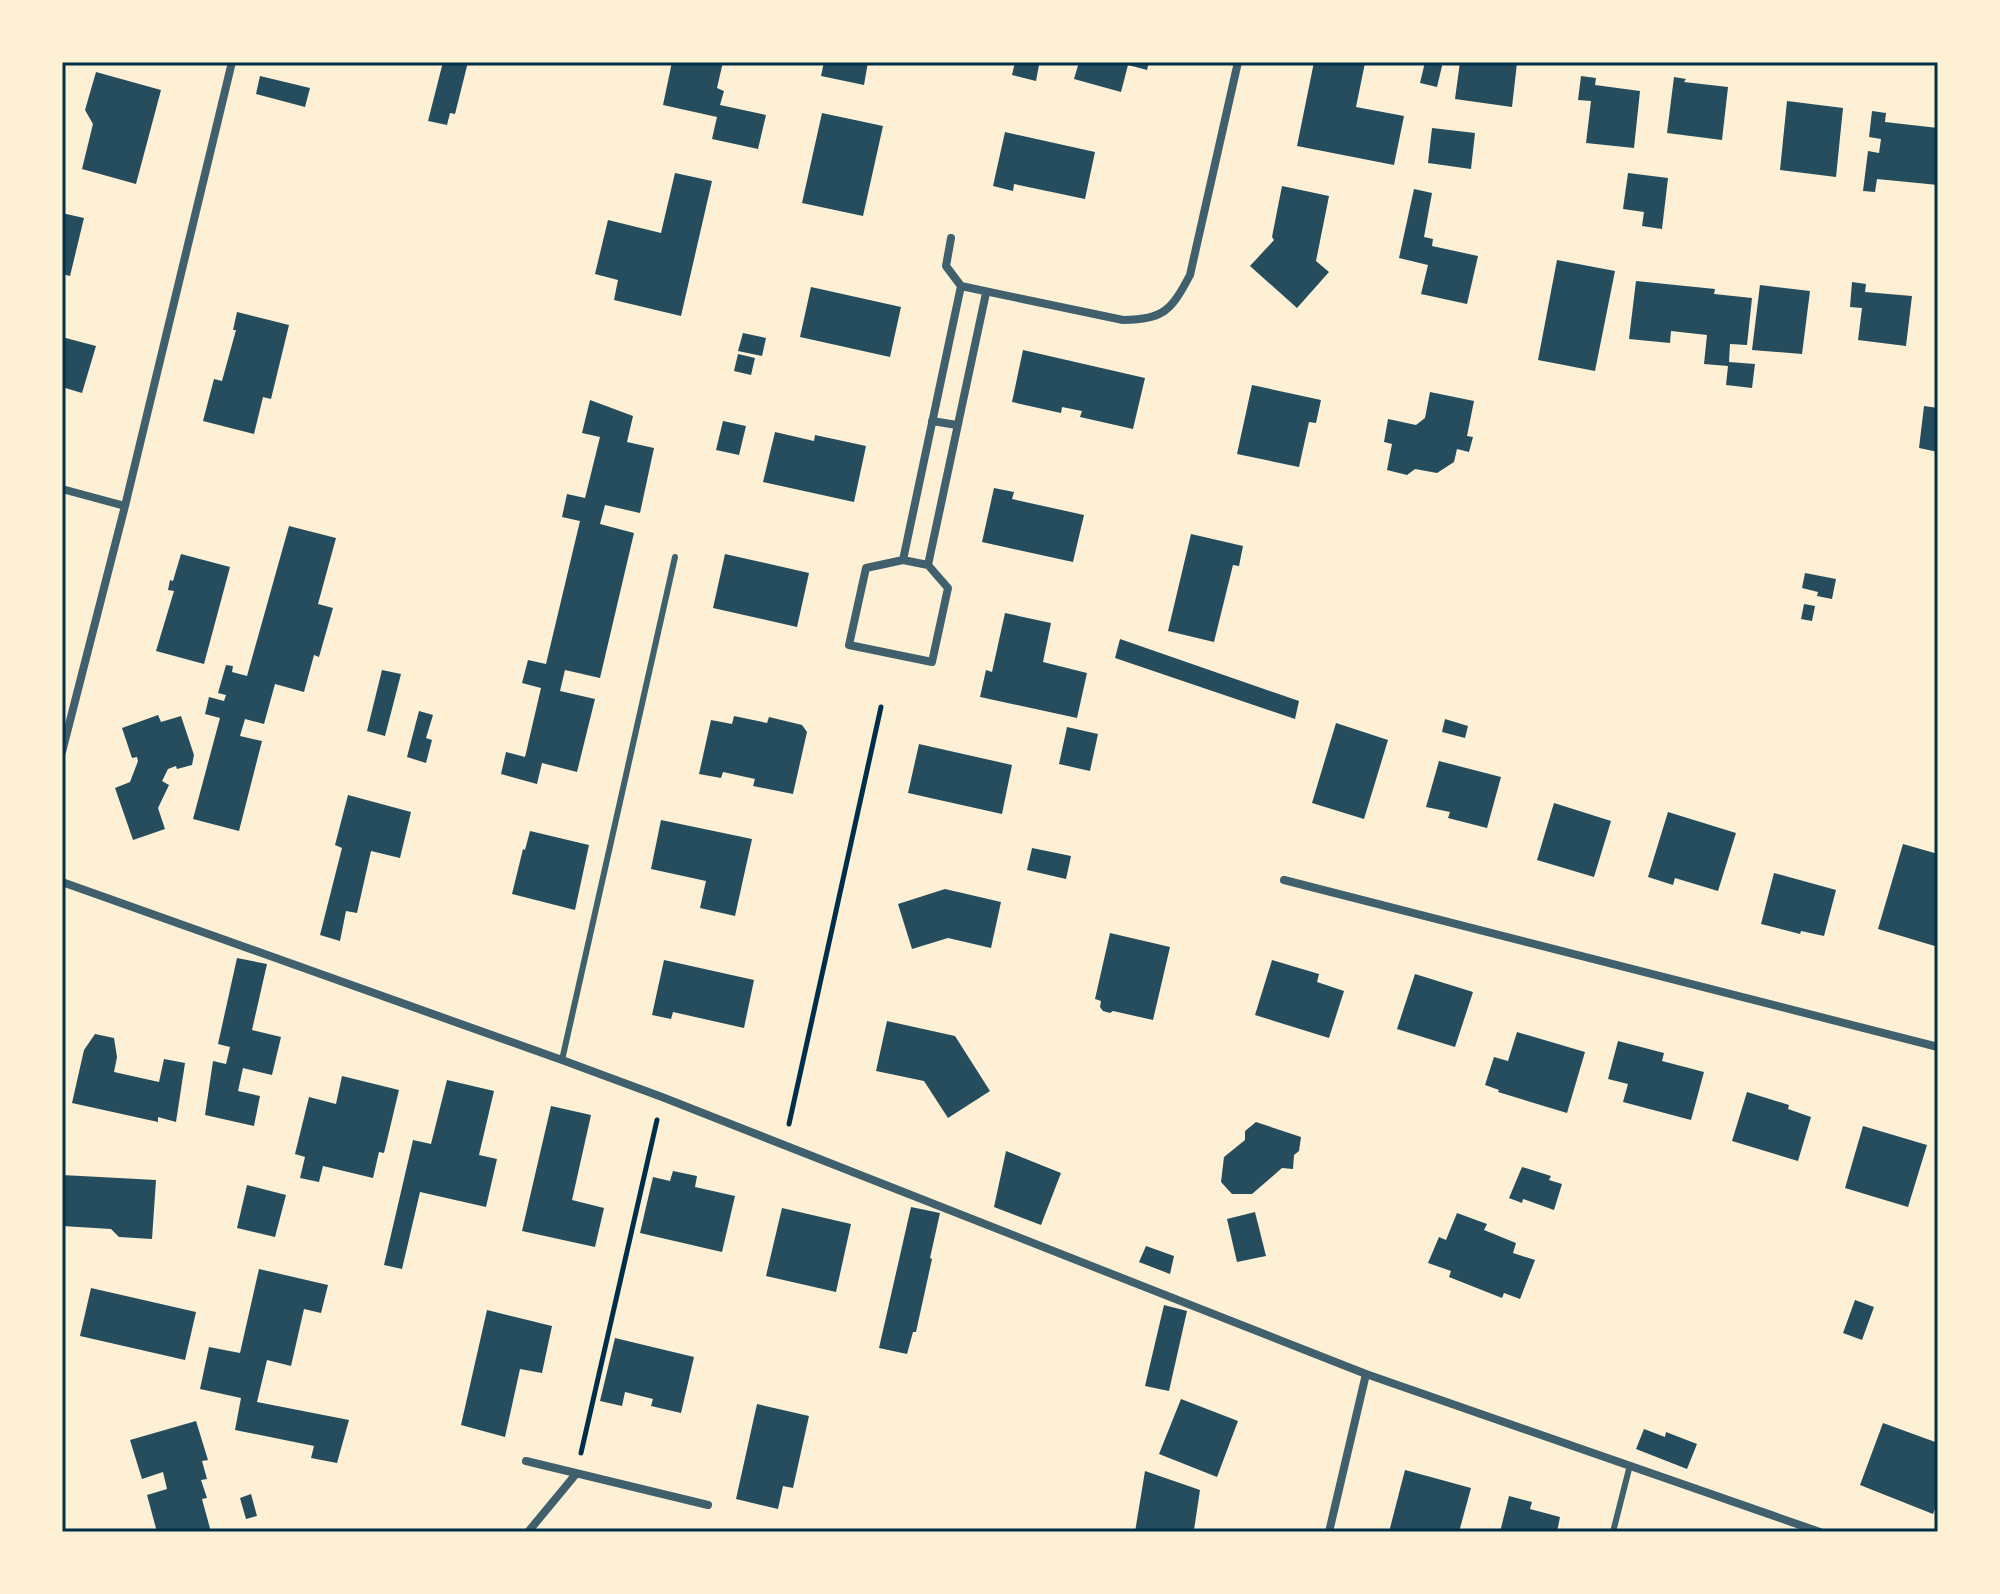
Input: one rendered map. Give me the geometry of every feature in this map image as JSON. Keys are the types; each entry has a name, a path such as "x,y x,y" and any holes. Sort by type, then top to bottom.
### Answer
{"street":[{"path":"62,752 232,62"},
{"path":"951,238 946,266 961,286 1123,320 1147,319 1165,312 1179,297 1190,275 1238,62"},
{"path":"903,560 961,286"},
{"path":"928,565 986,293"},
{"path":"932,421 957,425"},
{"path":"62,489 125,506"},
{"path":"903,560 928,565 948,588 932,662 849,645 866,568 903,560"},
{"path":"1284,880 1938,1047"},
{"path":"62,882 662,1097 1366,1374 1820,1532"},
{"path":"1329,1532 1366,1374"},
{"path":"526,1461 708,1505"},
{"path":"528,1532 576,1474"}],"lane":[{"path":"562,1060 675,557"},
{"path":"1613,1532 1630,1465"}],"path":[{"path":"785,1144 881,707"},
{"path":"576,1474 662,1097"}],"building":[{"path":"443,62 468,62 455,114 450,113 447,125 428,121"},
{"path":"672,62 723,62 717,88 724,91 720,105 766,115 758,149 712,139 717,117 663,105"},
{"path":"824,62 868,62 864,85 821,76"},
{"path":"1015,62 1039,65 1036,81 1012,75"},
{"path":"1079,62 1149,62 1147,70 1128,65 1121,92 1074,79"},
{"path":"1314,62 1365,63 1356,107 1404,116 1394,165 1297,146"},
{"path":"1425,62 1443,62 1437,87 1420,83"},
{"path":"1460,62 1517,63 1512,107 1455,99"},
{"path":"96,72 161,90 136,184 82,169 93,124 85,110"},
{"path":"260,76 310,88 305,107 256,94"},
{"path":"1581,76 1596,78 1595,85 1640,91 1634,148 1586,143 1591,101 1578,100"},
{"path":"1674,77 1686,79 1684,82 1728,87 1722,140 1667,133"},
{"path":"1787,101 1843,108 1836,177 1780,170"},
{"path":"1872,111 1886,113 1885,122 1938,128 1938,185 1877,179 1875,192 1863,191 1868,151 1879,153 1881,139 1869,137"},
{"path":"822,113 883,126 863,216 802,203"},
{"path":"1432,128 1475,133 1471,169 1428,163"},
{"path":"1005,132 1095,152 1085,199 1014,184 1013,191 993,186"},
{"path":"675,173 712,181 681,316 614,300 618,280 595,274 608,220 661,233"},
{"path":"1628,173 1668,178 1662,229 1642,226 1644,212 1623,209"},
{"path":"1282,186 1329,196 1316,261 1329,272 1297,308 1250,266 1274,240 1272,237"},
{"path":"1414,189 1432,193 1424,237 1433,239 1432,246 1478,256 1467,304 1421,294 1428,265 1399,258"},
{"path":"62,213 84,218 70,276 62,274"},
{"path":"1557,260 1615,271 1595,371 1538,360"},
{"path":"1636,281 1715,289 1714,294 1752,298 1747,345 1730,344 1729,362 1755,364 1752,388 1726,385 1728,366 1704,364 1707,335 1671,331 1670,343 1629,339"},
{"path":"1852,282 1866,284 1865,292 1912,296 1906,346 1858,340 1862,308 1850,307"},
{"path":"1760,285 1810,291 1802,354 1752,350"},
{"path":"811,287 901,307 890,357 800,337"},
{"path":"237,312 289,325 271,399 263,397 254,434 203,421 214,379 222,381 236,330 233,330"},
{"path":"743,333 766,338 762,356 738,351"},
{"path":"62,337 96,346 82,393 62,387"},
{"path":"1023,350 1145,378 1133,429 1080,417 1082,411 1062,407 1061,413 1012,402"},
{"path":"738,354 755,358 751,375 734,371"},
{"path":"1252,385 1321,400 1316,423 1309,422 1299,467 1237,454"},
{"path":"1430,392 1474,401 1467,436 1473,437 1469,452 1457,449 1454,462 1437,473 1415,469 1407,475 1387,470 1392,444 1384,442 1388,419 1416,425 1425,418"},
{"path":"590,400 633,416 627,442 654,448 640,513 605,505 600,524 634,533 600,678 565,670 560,691 595,699 577,772 542,763 537,784 501,774 506,752 525,757 541,688 522,683 528,660 546,664 580,521 562,517 567,494 585,498 600,437 582,433"},
{"path":"1924,406 1938,408 1938,452 1919,448"},
{"path":"723,421 746,426 739,455 716,450"},
{"path":"775,432 814,441 815,435 866,446 854,502 763,482"},
{"path":"994,488 1014,492 1012,499 1084,515 1073,562 982,542"},
{"path":"289,526 336,538 318,604 333,608 319,657 314,655 304,692 275,684 264,724 245,719 240,736 262,741 239,831 193,819 220,718 205,714 209,697 224,701 226,695 218,693 226,665 233,666 232,672 247,676"},
{"path":"1191,534 1243,546 1239,566 1233,565 1214,642 1168,631"},
{"path":"181,554 230,567 204,664 156,651 174,591 168,590 170,580 173,581"},
{"path":"725,554 809,573 797,627 713,608"},
{"path":"1805,573 1836,579 1832,599 1802,588"},
{"path":"1804,604 1815,606 1812,621 1801,619"},
{"path":"1005,613 1051,623 1043,662 1087,673 1077,718 980,697 986,670 992,672"},
{"path":"1120,639 1299,701 1295,719 1115,658"},
{"path":"382,670 401,674 385,736 367,731"},
{"path":"419,711 433,715 426,738 432,740 426,763 407,757"},
{"path":"158,715 161,722 181,716 194,755 192,765 168,769 162,781 169,785 158,808 165,829 133,840 115,788 130,782 138,761 137,757 132,758 122,728"},
{"path":"734,716 767,723 769,717 802,725 807,732 793,794 753,786 755,779 723,772 721,778 699,774 711,720 732,724"},
{"path":"1445,719 1468,726 1465,738 1442,732"},
{"path":"1336,723 1388,740 1364,819 1312,803"},
{"path":"1067,727 1098,734 1090,771 1059,764"},
{"path":"919,744 1012,765 1002,814 908,793"},
{"path":"1439,761 1501,777 1487,828 1448,818 1450,812 1426,807"},
{"path":"348,795 411,812 400,858 371,851 357,913 346,911 340,941 320,935 342,848 335,845"},
{"path":"1554,803 1611,821 1594,877 1537,860"},
{"path":"1668,812 1736,833 1718,891 1675,878 1673,885 1648,877"},
{"path":"661,820 752,839 735,916 700,908 706,881 651,869"},
{"path":"530,831 589,845 575,910 512,894"},
{"path":"1903,844 1938,854 1938,947 1878,929"},
{"path":"1032,848 1071,856 1066,879 1027,870"},
{"path":"1774,873 1836,890 1824,936 1801,931 1800,934 1761,924"},
{"path":"945,889 1001,902 991,948 948,938 912,949 898,904"},
{"path":"1110,933 1170,947 1153,1020 1103,1011 1101,1001 1095,999"},
{"path":"237,958 267,964 252,1030 281,1037 272,1075 243,1068 238,1091 260,1096 254,1126 205,1115 213,1061 226,1064 230,1047 218,1044"},
{"path":"664,960 754,980 744,1028 673,1012 671,1019 652,1015"},
{"path":"1272,960 1319,974 1317,982 1344,991 1329,1038 1255,1015"},
{"path":"1415,974 1473,992 1455,1047 1397,1029"},
{"path":"887,1021 955,1036 990,1091 948,1118 924,1081 876,1071"},
{"path":"1517,1032 1585,1052 1567,1113 1498,1092 1485,1085 1494,1057 1508,1061"},
{"path":"95,1034 114,1038 117,1057 114,1072 159,1082 164,1059 185,1063 176,1122 158,1117 158,1122 72,1103 84,1050"},
{"path":"1618,1041 1664,1053 1662,1061 1704,1072 1691,1120 1623,1102 1628,1084 1608,1079"},
{"path":"342,1076 399,1090 384,1153 379,1152 373,1178 323,1166 319,1182 300,1178 305,1157 295,1154 309,1097 336,1104"},
{"path":"447,1080 494,1091 479,1155 497,1159 486,1207 420,1192 402,1269 384,1265 413,1140 431,1144"},
{"path":"1747,1092 1789,1105 1788,1109 1811,1117 1798,1161 1732,1141"},
{"path":"551,1106 591,1115 572,1200 604,1208 595,1247 522,1231"},
{"path":"1256,1122 1301,1137 1299,1151 1294,1155 1293,1169 1282,1168 1252,1194 1232,1194 1221,1182 1224,1157 1245,1140 1245,1131"},
{"path":"1863,1126 1927,1145 1908,1207 1845,1188"},
{"path":"1006,1151 1061,1173 1041,1225 994,1207"},
{"path":"1522,1167 1551,1176 1549,1180 1562,1184 1554,1210 1523,1199 1522,1203 1509,1198"},
{"path":"673,1171 697,1176 695,1187 735,1196 722,1252 640,1233 653,1177 670,1181"},
{"path":"62,1175 156,1180 152,1239 119,1237 111,1229 62,1226"},
{"path":"247,1185 286,1195 275,1237 237,1228"},
{"path":"911,1207 940,1213 916,1332 913,1332 907,1354 879,1348"},
{"path":"782,1208 851,1224 836,1292 766,1276"},
{"path":"1255,1212 1266,1256 1237,1262 1227,1219"},
{"path":"1457,1213 1487,1224 1484,1230 1516,1243 1513,1253 1535,1260 1520,1299 1504,1293 1502,1298 1449,1277 1451,1271 1428,1263 1439,1237 1446,1240"},
{"path":"1146,1246 1174,1256 1170,1274 1139,1262"},
{"path":"259,1269 328,1285 321,1313 304,1309 291,1366 267,1360 257,1402 349,1420 337,1463 311,1458 314,1446 235,1430 241,1398 200,1389 209,1347 240,1353"},
{"path":"91,1288 196,1312 185,1360 80,1336"},
{"path":"1855,1300 1874,1307 1862,1340 1843,1333"},
{"path":"1164,1305 1187,1311 1169,1391 1145,1386"},
{"path":"487,1310 552,1326 542,1373 520,1369 505,1437 461,1425"},
{"path":"615,1338 694,1357 681,1413 651,1406 653,1399 625,1392 622,1406 600,1401"},
{"path":"1181,1399 1238,1421 1217,1477 1159,1454"},
{"path":"757,1404 809,1416 793,1488 783,1486 778,1509 736,1499"},
{"path":"196,1421 208,1460 202,1461 207,1479 201,1480 207,1498 202,1499 211,1532 157,1532 147,1495 167,1489 163,1472 142,1479 130,1440"},
{"path":"1883,1423 1938,1443 1938,1501 1933,1514 1860,1485"},
{"path":"1644,1429 1665,1437 1666,1432 1697,1444 1687,1469 1636,1449"},
{"path":"1405,1470 1471,1488 1459,1532 1389,1532"},
{"path":"1145,1471 1200,1490 1194,1530 1135,1532"},
{"path":"251,1494 257,1516 246,1519 240,1498"},
{"path":"1509,1496 1532,1502 1530,1509 1560,1517 1557,1532 1500,1532"}]}
